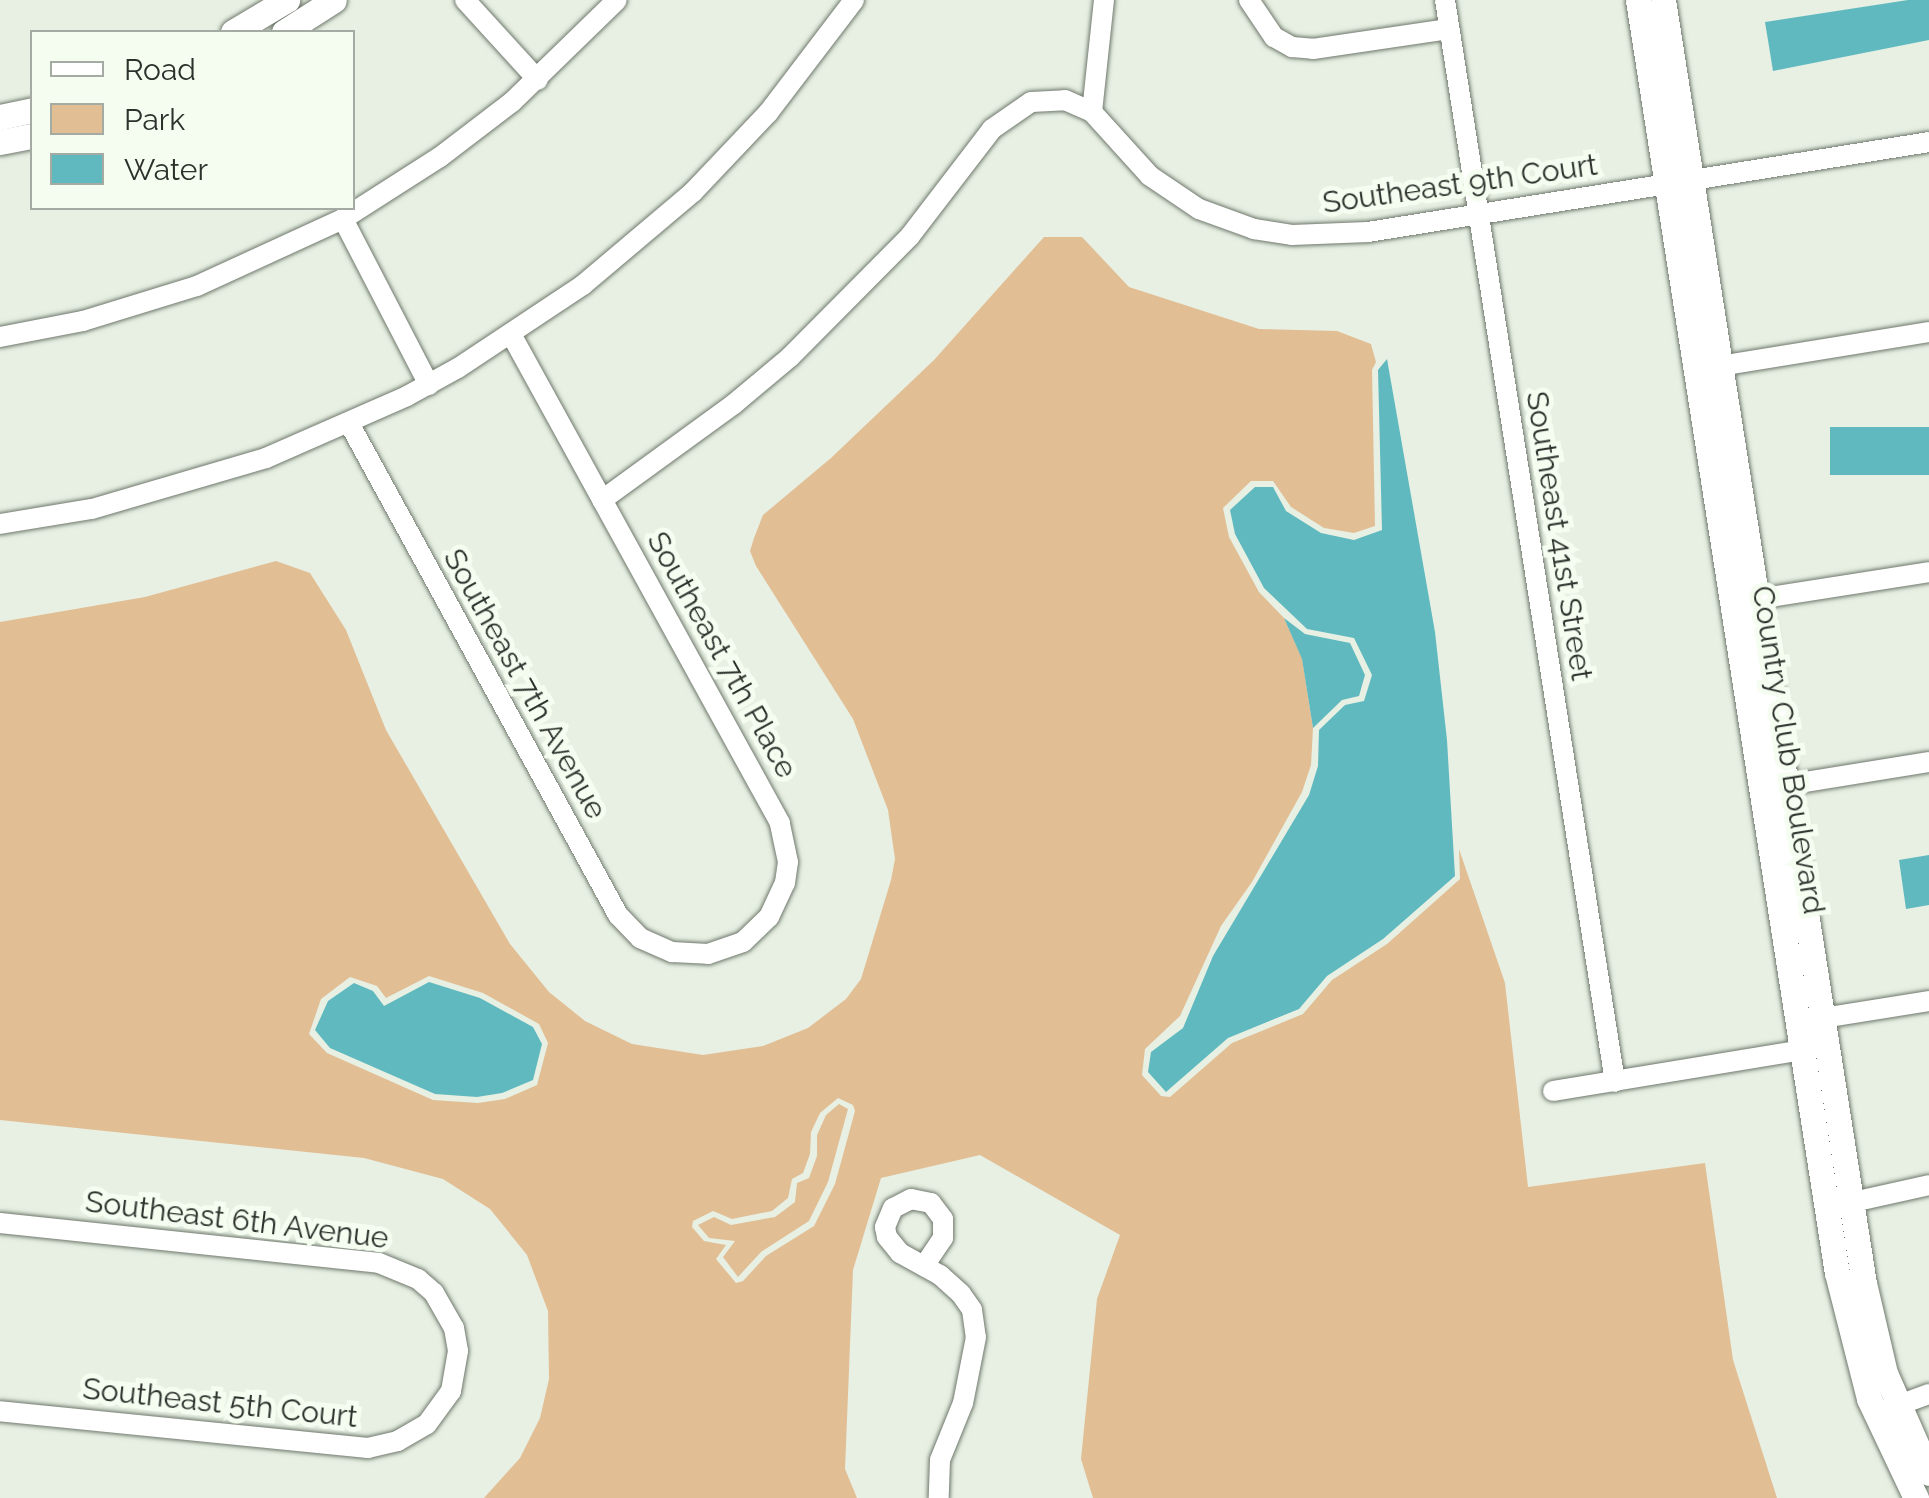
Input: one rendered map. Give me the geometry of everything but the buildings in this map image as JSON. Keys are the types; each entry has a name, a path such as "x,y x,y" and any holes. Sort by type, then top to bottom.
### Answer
{"main road":[{"path":"237,30 287,0"},
{"path":"287,30 334,0"},
{"name":"Country Club Boulevard","path":"1638,0 1678,182 1816,1049 1839,1205 1842,1301 1916,1498"},
{"name":"Country Club Boulevard","path":"1663,0 1678,182"},
{"path":"0,117 30,110"},
{"path":"0,142 30,136"},
{"name":"Country Club Boulevard","path":"1886,1410 1929,1473"}],"street":[{"path":"465,0 538,80"},
{"path":"0,336 83,321 196,286 342,219 440,157 538,80 618,0"},
{"path":"0,524 92,509 266,458 429,384 511,334 583,285 692,192 768,113 854,0"},
{"path":"602,500 734,404 844,307 910,236 1004,118 1031,102 1048,98 1065,100 1092,112 1104,0"},
{"path":"1249,0 1274,37 1292,47 1313,49 1450,28"},
{"name":"Southeast 41st Street","path":"1444,0 1614,1082"},
{"name":"Southeast 9th Court","path":"1092,112 1166,188 1216,217 1254,229 1330,236 1929,142"},
{"path":"342,219 429,384"},
{"path":"1708,368 1929,332"},
{"name":"Southeast 7th Place","path":"511,334 786,842 785,883 770,918 758,931 726,950 672,952"},
{"name":"Southeast 7th Avenue","path":"348,424 618,915 640,938 672,952"},
{"path":"1745,601 1929,572"},
{"path":"1774,787 1929,762"},
{"path":"1811,1019 1929,1000"},
{"path":"1552,1091 1816,1049"},
{"path":"1839,1205 1929,1185"},
{"name":"Southeast 6th Avenue","path":"0,1223 378,1263 399,1269 426,1286 446,1309 458,1351 457,1372"},
{"path":"924,1266 950,1282 972,1310 976,1337 964,1403 940,1460 939,1498"},
{"name":"Southeast 5th Court","path":"0,1411 368,1448 398,1441 427,1424 446,1400 457,1372"},
{"path":"1886,1410 1929,1394"}],"green space":[{"path":"1044,237 1082,237 1129,287 1259,329 1337,331 1371,344 1376,362 1372,370 1375,526 1354,533 1324,528 1291,507 1273,481 1251,481 1223,508 1229,537 1259,592 1284,618 1302,658 1313,728 1311,765 1302,792 1252,882 1221,926 1180,1016 1145,1049 1142,1075 1161,1096 1170,1097 1232,1043 1303,1014 1332,980 1387,944 1460,879 1459,849 1505,983 1528,1187 1705,1163 1733,1360 1777,1498 1093,1498 1081,1459 1097,1299 1120,1235 980,1155 881,1178 853,1270 845,1469 857,1498 484,1498 520,1458 540,1418 549,1379 548,1311 527,1255 490,1209 443,1179 364,1158 0,1120 0,622 145,597 276,561 310,573 346,630 386,730 510,944 549,992 585,1021 632,1044 703,1055 763,1046 808,1028 846,999 861,979 891,880 895,859 888,810 853,719 750,551 763,515 831,458 934,360","holes":["429,976 483,993 539,1024 548,1043 537,1085 505,1099 478,1103 433,1100 327,1053 309,1034 321,999 350,977 377,986 386,998","838,1098 853,1105 855,1111 835,1184 814,1226 766,1256 743,1281 736,1283 716,1259 726,1245 704,1241 692,1227 693,1221 713,1211 732,1219 772,1211 788,1198 792,1179 803,1173 810,1154 811,1132 820,1113"]},
{"path":"839,1104 848,1109 828,1182 809,1221 761,1252 738,1277 723,1257 735,1241 709,1238 698,1225 714,1217 731,1225 775,1217 795,1202 797,1183 809,1178 817,1156 817,1135 826,1115"}],"water":[{"path":"1929,0 1929,40 1773,71 1765,22"},
{"path":"1387,359 1435,632 1447,740 1455,876 1383,939 1327,976 1299,1009 1228,1038 1166,1092 1148,1072 1151,1052 1183,1028 1213,956 1309,795 1318,766 1319,730 1345,705 1364,701 1372,675 1354,638 1307,629 1264,588 1235,534 1230,510 1255,487 1273,487 1286,511 1321,533 1354,540 1382,530 1378,370"},
{"path":"1830,427 1929,427 1929,475 1830,475"},
{"path":"1284,618 1305,634 1350,643 1365,675 1359,696 1342,700 1313,728 1302,659"},
{"path":"1929,855 1929,905 1906,909 1899,860"},
{"path":"429,982 480,998 533,1027 542,1044 533,1080 502,1093 477,1097 435,1094 330,1048 315,1030 328,1001 354,983 373,991 384,1006"}]}
